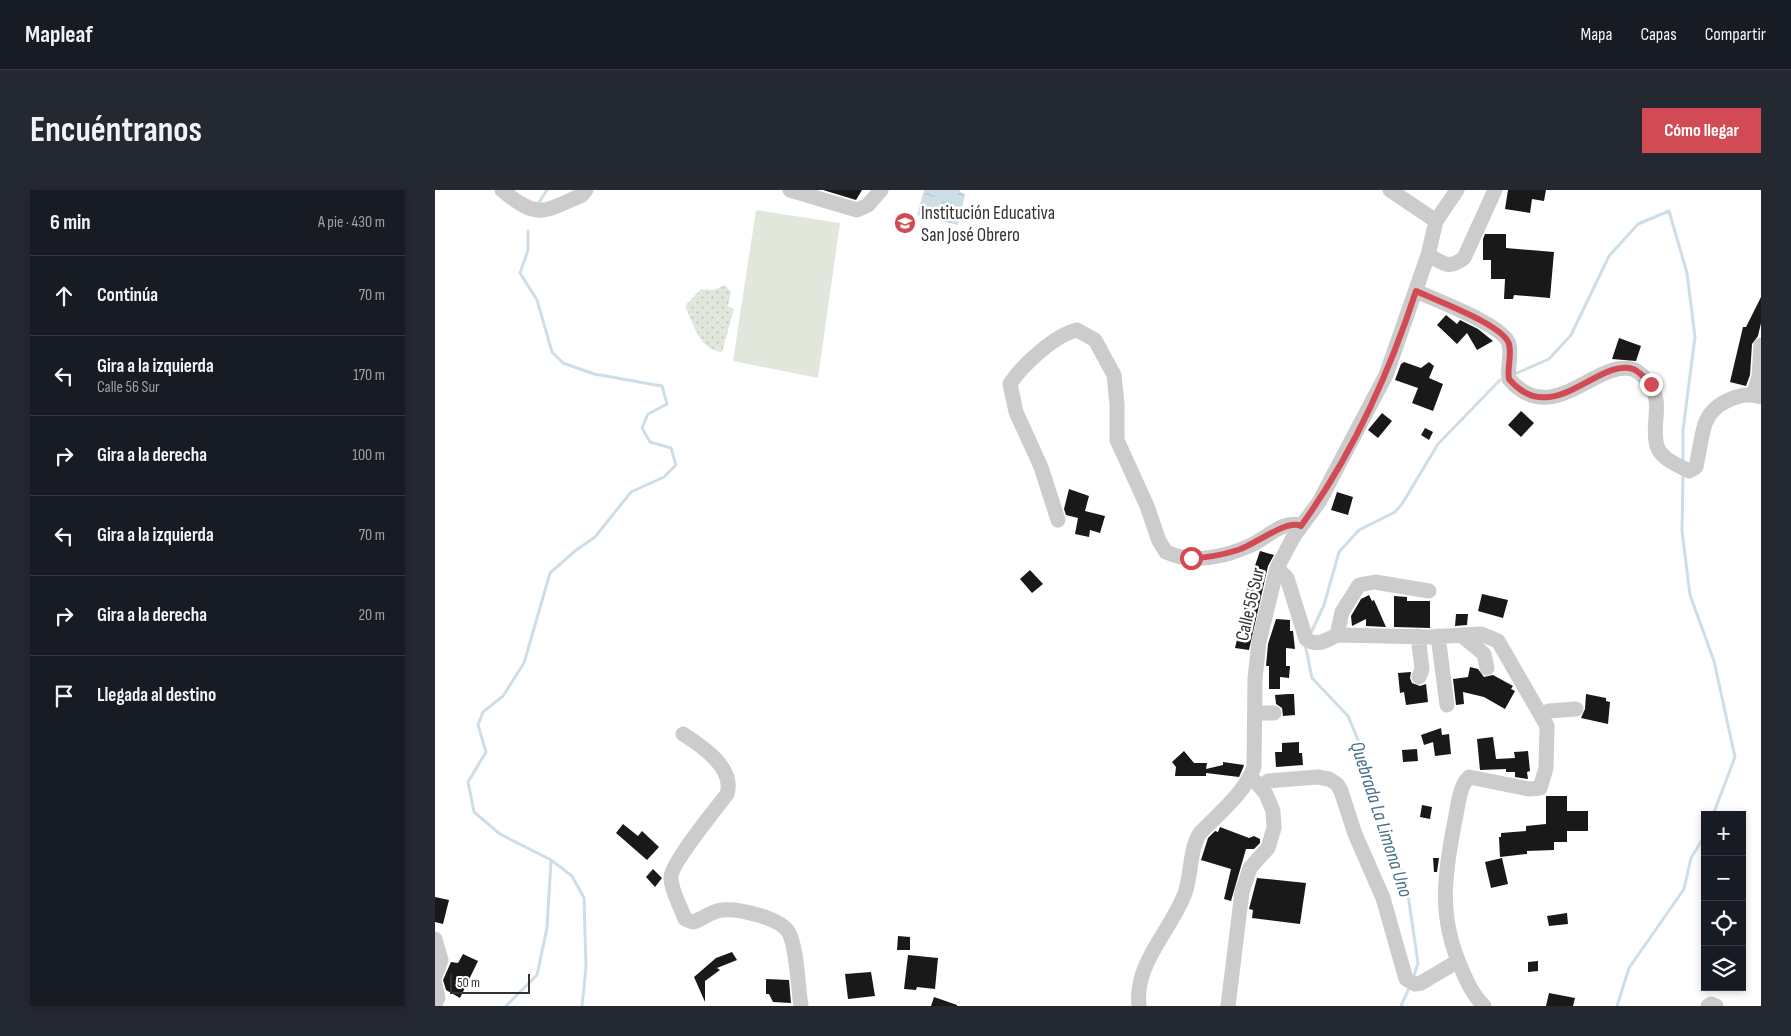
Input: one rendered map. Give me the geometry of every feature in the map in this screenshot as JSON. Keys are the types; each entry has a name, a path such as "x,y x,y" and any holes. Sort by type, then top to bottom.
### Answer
{"street":[{"path":"502,190 527,209 548,210 571,196 583,194 586,190"},
{"path":"790,190 857,210 868,205 881,190"},
{"path":"1389,190 1436,221"},
{"name":"Calle 56 Sur","path":"1139,1006 1138,987 1141,978 1164,930 1181,904 1189,880 1195,841 1200,833 1241,790 1251,776 1254,766 1255,678 1259,642 1277,568 1301,526 1319,502 1401,351 1436,221 1457,190"},
{"path":"1428,255 1449,266 1455,265 1463,258 1495,190"},
{"path":"1416,291 1491,327 1507,338 1510,346 1509,379 1523,392 1553,397 1566,394 1588,381 1620,368 1632,369 1641,374 1651,384 1657,396 1657,447 1666,459 1689,471 1696,467 1705,423 1710,416 1734,398 1743,394 1757,396 1761,345"},
{"path":"1058,520 1041,467 1016,412 1011,384 1016,374 1059,337 1077,330 1095,340 1114,375 1117,404 1117,440 1147,506 1159,541 1166,552 1191,558 1223,554 1248,547 1289,524 1301,526"},
{"path":"1277,568 1287,578 1306,639 1317,643 1325,642 1337,635 1487,635 1498,641 1542,714 1547,726 1549,740 1546,768 1540,788 1529,789 1469,777 1462,789 1452,837 1444,900 1450,940 1474,996 1484,1006"},
{"path":"1337,635 1342,612 1359,585 1375,582 1429,591"},
{"path":"1461,635 1484,654 1487,668"},
{"path":"1417,636 1422,670 1419,677"},
{"path":"1438,636 1447,704"},
{"path":"1542,714 1549,711 1576,709"},
{"path":"1256,713 1274,713"},
{"path":"683,734 704,747 718,762 729,784 727,794 680,857 672,873 671,881 685,919 693,922 720,910 727,910 771,919 782,924 789,933 793,944 801,1006"},
{"path":"1228,1006 1242,892 1250,868 1268,848 1273,828 1273,812 1261,788 1251,776"},
{"path":"1261,788 1268,781 1317,777 1329,779 1337,784 1355,834 1383,898 1406,978 1415,984 1421,983 1458,961"},
{"path":"435,939 441,960 435,976"},
{"path":"435,984 438,998 435,1004"},
{"path":"1708,1006 1711,1004 1716,1006"}],"shaded area":[{"path":"756,210 840,223 818,378 733,361"},
{"path":"725,285 731,292 728,306 734,309 722,352 708,347 698,335 685,306 701,289 714,290"}],"water":[{"path":"924,190 960,190 960,192 965,194 958,225 917,215"}],"building":[{"path":"823,190 862,190 856,200"},
{"path":"1508,190 1546,190 1544,201 1532,199 1530,213 1505,209"},
{"path":"1485,234 1506,234 1506,248 1554,252 1550,298 1514,295 1513,299 1504,299 1505,279 1491,279 1491,260 1483,260 1483,239"},
{"path":"1761,297 1761,323 1758,336 1752,344 1750,375 1746,386 1730,382 1743,327 1746,327"},
{"path":"1446,315 1457,324 1460,320 1478,329 1493,341 1477,350 1467,333 1457,344 1437,325"},
{"path":"1619,338 1641,346 1636,361 1612,359"},
{"path":"1404,362 1421,368 1429,362 1434,366 1429,378 1443,384 1433,411 1412,403 1418,388 1395,380 1401,364"},
{"path":"1521,411 1534,423 1521,437 1508,425"},
{"path":"1382,413 1392,421 1378,438 1368,430"},
{"path":"1425,428 1433,432 1429,440 1421,435"},
{"path":"1069,489 1089,496 1085,511 1105,516 1100,533 1090,530 1089,537 1075,534 1078,518 1066,515 1064,509"},
{"path":"1337,492 1353,497 1348,515 1331,510"},
{"path":"1260,551 1274,555 1268,566 1249,650 1235,648 1248,593 1246,592"},
{"path":"1030,570 1043,584 1032,593 1020,579"},
{"path":"1482,594 1508,600 1503,618 1478,611"},
{"path":"1369,595 1372,601 1374,600 1386,627 1366,626 1366,619 1352,626 1351,616 1361,599"},
{"path":"1394,596 1407,597 1407,601 1430,601 1430,628 1394,627"},
{"path":"1456,614 1468,614 1467,625 1455,626"},
{"path":"1276,619 1290,620 1290,631 1293,631 1295,649 1286,648 1286,666 1290,666 1289,678 1280,677 1280,689 1269,689 1269,666 1266,666 1268,644"},
{"path":"1470,667 1478,669 1484,677 1493,675 1513,686 1511,689 1515,691 1505,709 1484,697 1463,692 1464,704 1456,705 1453,679 1468,677"},
{"path":"1411,672 1410,678 1412,683 1420,686 1426,684 1428,702 1406,705 1404,692 1400,693 1398,673"},
{"path":"1294,694 1295,715 1283,716 1282,708 1276,704 1275,695"},
{"path":"1586,694 1606,698 1606,701 1610,702 1608,724 1581,718 1585,709"},
{"path":"1441,728 1442,735 1449,734 1451,754 1435,756 1433,742 1424,745 1421,735"},
{"path":"1493,737 1496,759 1515,758 1514,752 1528,751 1530,771 1527,772 1528,779 1515,777 1515,772 1506,772 1506,769 1480,770 1477,739"},
{"path":"1299,742 1299,753 1302,753 1303,765 1276,767 1275,752 1282,752 1282,743"},
{"path":"1417,749 1418,761 1403,762 1402,750"},
{"path":"1184,751 1194,763 1207,763 1206,769 1223,765 1223,762 1244,765 1239,777 1206,773 1206,776 1175,776 1176,767 1172,762"},
{"path":"1546,796 1567,796 1567,811 1588,811 1588,831 1567,831 1567,842 1554,842 1554,850 1527,851 1527,854 1500,857 1499,837 1501,837 1501,833 1526,831 1526,826 1546,824"},
{"path":"1422,805 1432,807 1430,819 1420,817"},
{"path":"623,824 638,836 642,831 659,847 647,860 616,833"},
{"path":"1220,827 1249,838 1254,836 1260,839 1260,843 1254,849 1246,849 1231,901 1224,899 1231,869 1201,860 1208,838 1215,831 1218,832"},
{"path":"1433,858 1439,858 1437,872 1434,872"},
{"path":"1502,858 1508,884 1491,888 1485,862"},
{"path":"653,869 662,878 655,887 646,877"},
{"path":"1257,878 1306,883 1300,924 1252,918 1253,910 1249,909"},
{"path":"435,897 449,900 443,924 435,922"},
{"path":"1567,913 1568,924 1549,926 1547,916"},
{"path":"898,936 910,937 910,950 897,950"},
{"path":"732,952 737,960 717,968 720,970 705,981 705,1002 694,977 716,958"},
{"path":"463,954 478,961 460,998 446,990 443,980 451,962 458,963"},
{"path":"908,955 938,958 935,989 917,987 916,990 904,989"},
{"path":"1538,961 1538,971 1528,972 1528,962"},
{"path":"871,972 875,996 848,999 845,974"},
{"path":"766,979 789,980 791,1003 773,1002 769,994 766,994"},
{"path":"1549,993 1575,998 1573,1006 1546,1006"},
{"path":"934,997 957,1005 957,1006 931,1006"}],"waterway":[{"path":"538,204 547,190"},
{"path":"1517,373 1549,359 1571,335 1609,256 1638,224 1669,211 1687,273 1695,337 1683,430 1683,463"},
{"path":"528,231 528,250 520,273 537,300 552,352 563,363 594,374 662,386 667,404 648,414 642,428 650,442 671,448 676,465 664,477 631,492 595,537 575,551 550,573 524,663 503,696 483,712 478,725 486,752 468,782 474,812 500,834 551,860 572,876 584,898 586,967 582,1006"},
{"name":"Quebrada La Limona Uno","path":"1310,635 1324,605 1339,552 1359,530 1395,512 1402,504 1438,444 1500,380"},
{"path":"1683,474 1682,531 1690,595 1714,661 1735,757 1715,811"},
{"name":"Quebrada La Limona Uno","path":"1305,644 1312,678 1348,716 1369,766 1382,822 1406,881 1418,963 1413,978"},
{"path":"1617,1006 1629,968 1684,889 1691,858 1701,842"},
{"path":"506,1006 537,975 547,928 551,861"},
{"name":"Quebrada La Limona Uno","path":"1401,1006 1410,986"}],"place":[{"name":"Institución Educativa San José Obrero","path":"905,223"}],"route":[{"path":"1191,558 1210,557 1237,551 1260,541 1289,524 1301,526 1319,502 1386,376 1416,291 1491,327 1507,338 1510,346 1509,379 1523,392 1553,397 1566,394 1588,381 1620,368 1632,369 1641,374 1651,384"}]}
